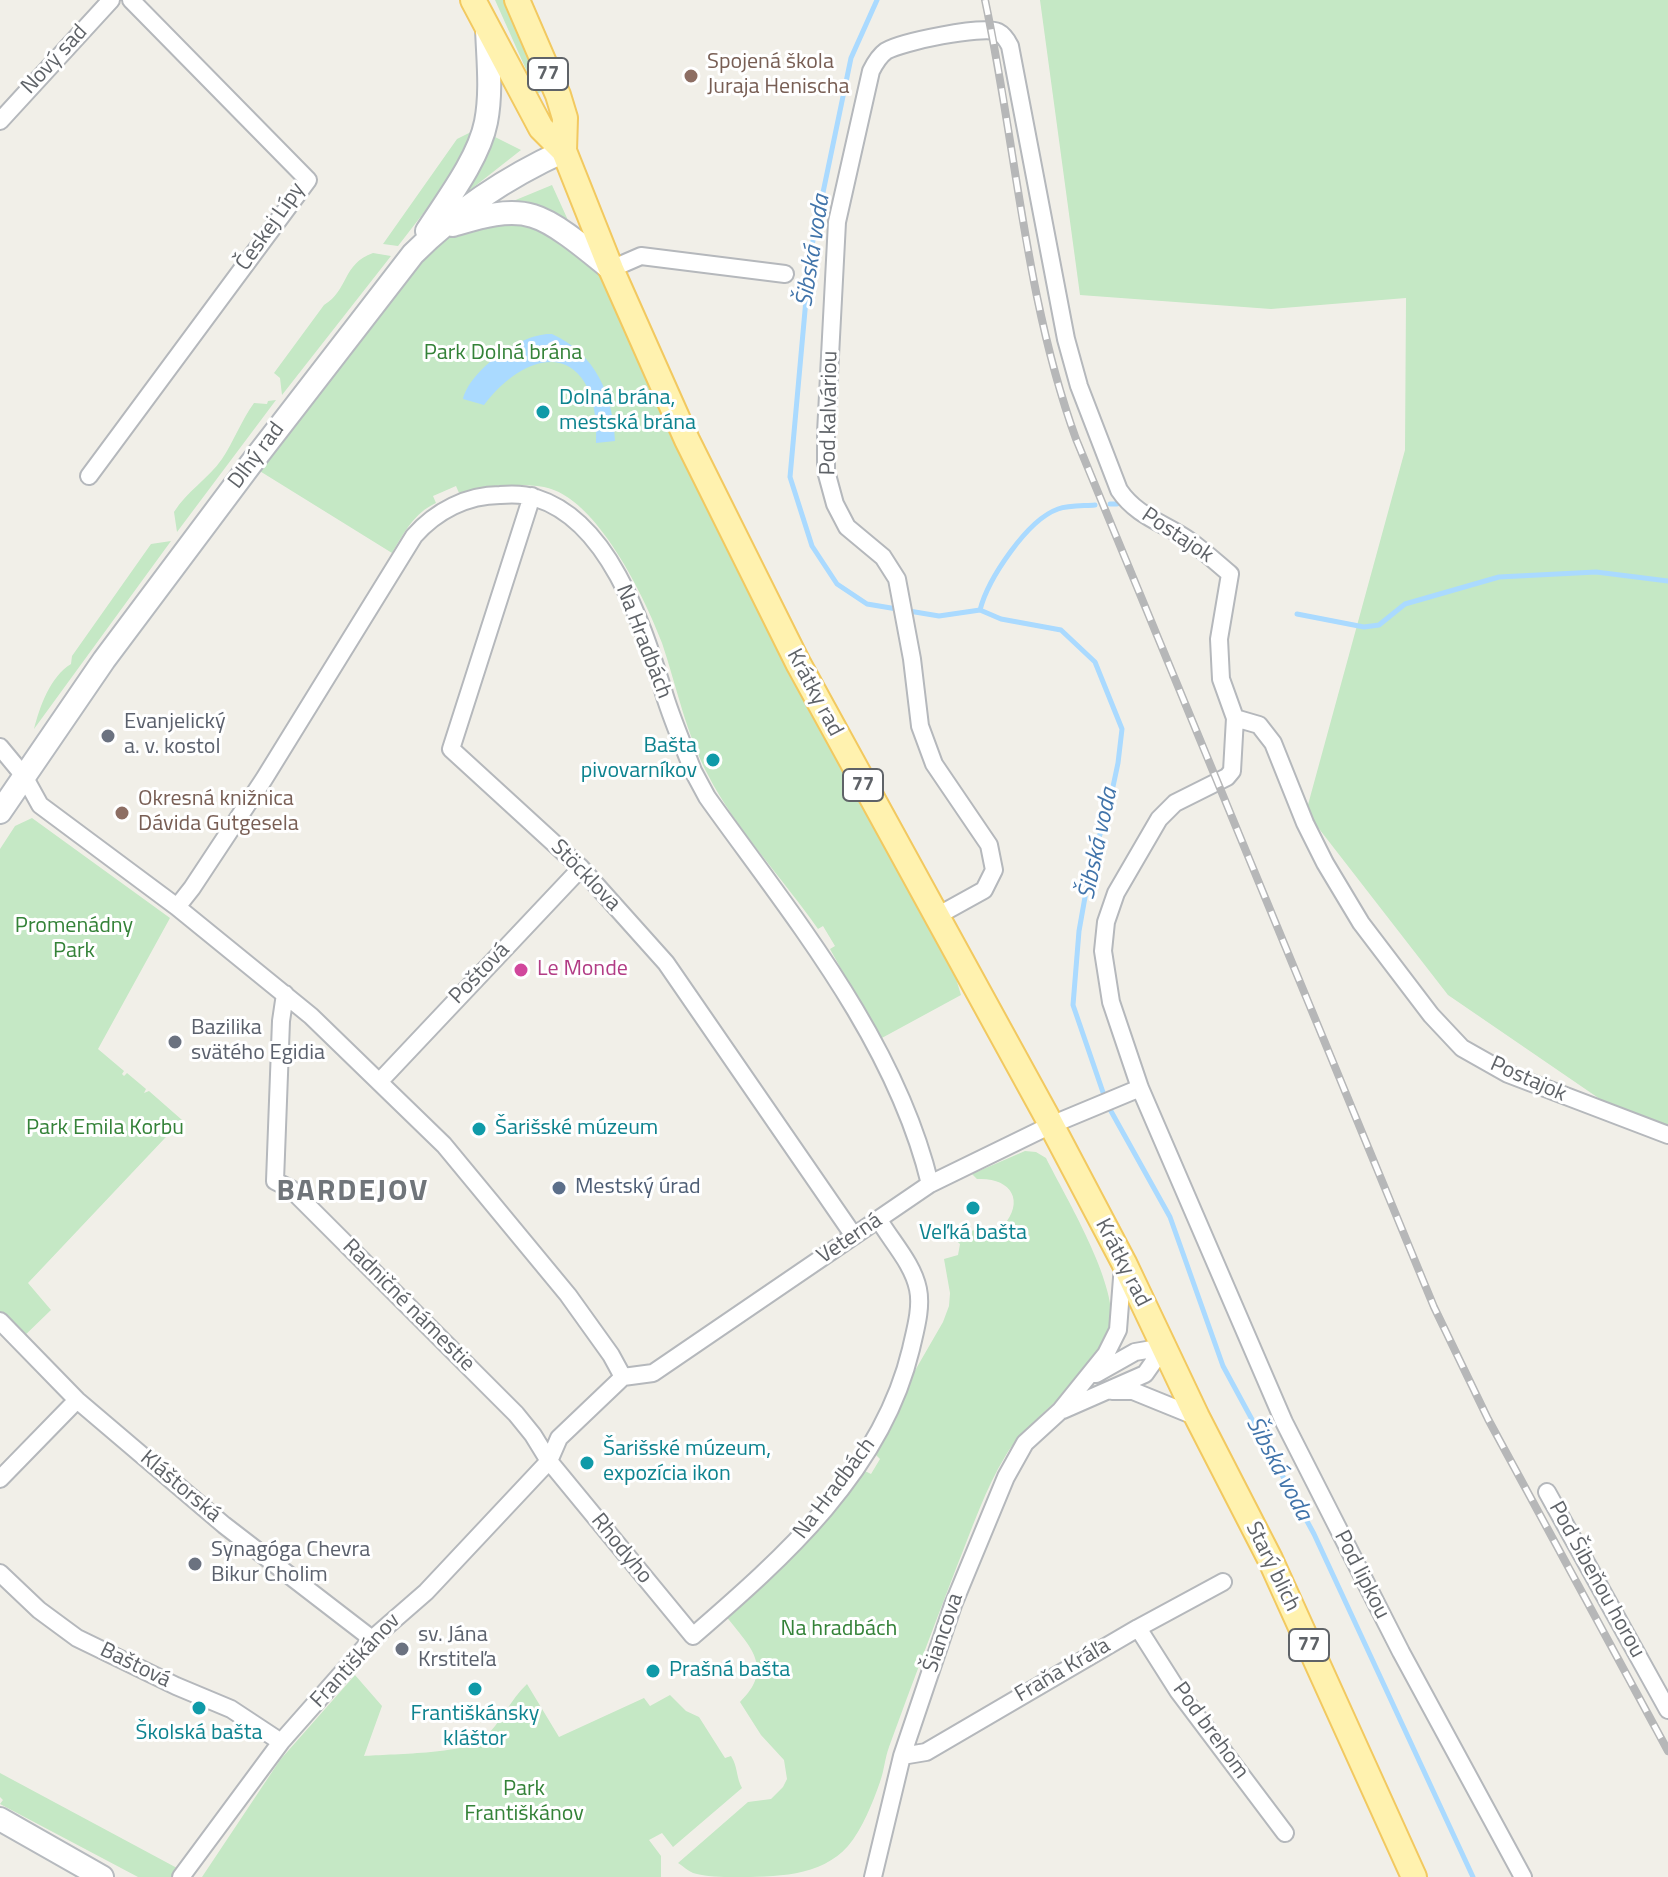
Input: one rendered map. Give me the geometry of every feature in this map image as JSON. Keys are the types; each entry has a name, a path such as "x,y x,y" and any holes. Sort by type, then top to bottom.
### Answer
{"main road":[{"name":"77","path":"473,0 541,128 564,151"},
{"name":"77","path":"517,0 558,95 565,118 564,151"},
{"name":"Krátky rad","path":"564,151 611,269 687,440 798,663 1051,1125 1124,1263 1164,1347"},
{"name":"Starý blich","path":"1164,1347 1270,1559 1414,1877"}],"street":[{"name":"Nový sad","path":"0,121 111,0"},
{"name":"Českej Lípy","path":"89,476 308,180 131,0"},
{"name":"77","path":"413,254 457,183 486,124 489,98 487,28"},
{"name":"Pod kalváriou","path":"937,916 984,890 994,870 989,845 934,764 920,726 897,579 888,563 854,535 840,516 830,489 826,471 826,433 837,222 860,116 876,61 884,52 905,44 960,32 991,30"},
{"name":"Postajok","path":"991,30 1002,35 1010,46 1066,339 1079,386 1119,490 1141,513 1189,540 1230,574 1219,639 1221,679 1235,718 1259,725 1273,743 1305,823 1361,923 1431,1015 1462,1048 1508,1074 1668,1135"},
{"name":"Dlhý rad","path":"0,812 101,664 413,254 436,230 511,176 564,151"},
{"path":"436,230 497,214 533,216 579,243 611,269 641,256 785,274"},
{"name":"Na Hradbách","path":"177,907 264,779 414,536 432,519 469,499 492,495 532,496 561,509 590,536 630,596 693,771 707,797 814,944 850,1003 911,1120 930,1184"},
{"name":"Stöcklova","path":"532,496 451,749 581,868 666,963 854,1236"},
{"name":"Pod lipkou","path":"1235,718 1232,771 1227,777 1175,803 1159,819 1116,893 1106,922 1103,951 1108,989 1132,1092 1284,1422 1401,1652 1523,1877"},
{"path":"0,747 24,776 40,805 177,907 285,994 380,1081 444,1145 545,1264 611,1355 623,1377 559,1438 549,1461"},
{"name":"Poštová","path":"380,1081 581,868"},
{"name":"Radničné námestie","path":"285,994 281,1021 275,1181 291,1189 516,1414 549,1461"},
{"path":"1051,1125 1132,1092"},
{"name":"Veterná","path":"623,1377 638,1377 659,1369 930,1184 1051,1125"},
{"name":"Na Hradbách","path":"693,1636 754,1582 813,1522 860,1462 890,1407 909,1356 919,1299 915,1277 879,1220"},
{"name":"Šiancova","path":"873,1877 902,1756 953,1605 1006,1477 1025,1443 1060,1411 1106,1354 1118,1330 1124,1263"},
{"name":"Kláštorská","path":"0,1321 77,1400 224,1525 372,1639"},
{"name":"Šiancova","path":"1086,1379 1135,1352 1164,1347"},
{"name":"Šiancova","path":"1060,1411 1149,1371 1164,1347"},
{"path":"1106,1391 1133,1391 1197,1417"},
{"path":"0,1479 77,1400"},
{"name":"Rhodyho","path":"549,1461 693,1636"},
{"name":"Františkánov","path":"181,1877 281,1742 372,1639 426,1592 549,1461"},
{"name":"Pod Šibeňou horou","path":"1547,1492 1668,1710"},
{"name":"Baštová","path":"0,1573 39,1610 77,1638 231,1709 281,1742"},
{"name":"Fraňa Kráľa","path":"902,1756 926,1752 1223,1582"},
{"name":"Pod brehom","path":"1138,1628 1178,1691 1285,1833"},
{"path":"0,1819 102,1877"}],"green space":[{"path":"495,0 505,0 544,90 537,94"},
{"path":"1040,0 1668,0 1668,1135 1613,1108 1448,995 1306,812 1405,450 1406,298 1271,309 1080,295"},
{"path":"475,130 449,180 398,246 383,244 457,139"},
{"path":"489,134 521,150 451,205"},
{"path":"552,185 572,229 506,204"},
{"name":"Park Dolná brána","path":"533,216 611,269 937,916 961,995 880,1039 830,949 835,946 823,926 818,929 760,854 708,775 644,601 616,552 582,509 564,495 544,487 502,486 459,493 456,486 433,496 436,503 416,518 392,553 250,465 436,230"},
{"path":"373,253 391,256 282,395 280,378 274,373 324,305 338,292 350,270"},
{"path":"276,400 177,532 174,512 222,459 254,403 267,404"},
{"path":"171,541 34,729 43,702 57,676 71,664 72,656 151,544"},
{"name":"Promenádny Park","path":"32,818 170,918 98,1049 124,1071 124,1076 127,1073 146,1089 144,1093 149,1091 182,1120 28,1283 51,1310 19,1341 0,1321 0,849 15,826"},
{"name":"Na hradbách","path":"1025,1151 1036,1152 1046,1158 1098,1264 1111,1307 1111,1325 1106,1342 1081,1376 1017,1440 992,1481 906,1701 874,1798 848,1846 824,1864 796,1873 735,1877 693,1873 678,1863 748,1802 771,1799 787,1779 784,1760 761,1735 740,1702 756,1679 757,1668 750,1648 726,1616 825,1521 865,1471 871,1474 880,1459 876,1455 913,1374 949,1306 944,1259 958,1255 960,1244 949,1234 1003,1226 1010,1216 1014,1199 1006,1186 989,1179 977,1179 972,1174"},
{"name":"Park Františkánov","path":"355,1675 382,1706 364,1756 408,1754 474,1744 489,1733 527,1684 559,1737 644,1698 650,1706 670,1695 686,1711 699,1717 725,1758 731,1756 742,1788 673,1847 662,1833 649,1840 661,1856 661,1877 202,1877 280,1760"},
{"path":"0,1773 177,1868 171,1877 138,1877 0,1804 3,1800 0,1797"}],"water":[{"path":"552,334 580,353 599,378 606,392 615,441 596,443 595,412 588,388 576,372 561,364 544,363 524,369 504,383 484,405 463,399 476,376 499,355 526,339"}],"waterway":[{"name":"Šibská voda","path":"877,0 851,58 810,255 790,477 812,546 837,584 867,604 939,616 980,610 1001,619 1061,630 1095,662 1122,729 1111,796 1090,869 1079,931 1073,1005 1107,1104 1170,1217 1223,1366 1314,1534 1473,1877"},
{"path":"1110,504 1117,504"},
{"path":"980,610 1000,567 1034,525 1058,509 1095,505"},
{"path":"1297,614 1364,627 1379,625 1405,604 1499,577 1596,572 1668,581"}],"railway":[{"path":"985,0 1033,277 1059,386 1076,439 1434,1307 1488,1419 1668,1751"}],"place":[{"name":"Spojená škola Juraja Henischa","path":"691,76"},
{"name":"Dolná brána, mestská brána","path":"543,412"},
{"name":"Evanjelický a. v. kostol","path":"108,736"},
{"name":"Bašta pivovarníkov","path":"713,760"},
{"name":"Okresná knižnica Dávida Gutgesela","path":"122,813"},
{"name":"Le Monde","path":"521,970"},
{"name":"Bazilika svätého Egidia","path":"175,1042"},
{"name":"Šarišské múzeum","path":"479,1129"},
{"name":"Mestský úrad","path":"559,1188"},
{"name":"Veľká bašta","path":"973,1208"},
{"name":"Šarišské múzeum, expozícia ikon","path":"587,1463"},
{"name":"Synagóga Chevra Bikur Cholim","path":"195,1564"},
{"name":"sv. Jána Krstiteľa","path":"402,1649"},
{"name":"Prašná bašta","path":"653,1671"},
{"name":"Františkánsky kláštor","path":"475,1689"},
{"name":"Školská bašta","path":"199,1708"}],"district":[{"name":"BARDEJOV","path":"353,1193"}],"park label":[{"name":"Park Emila Korbu","path":"105,1129"}]}
